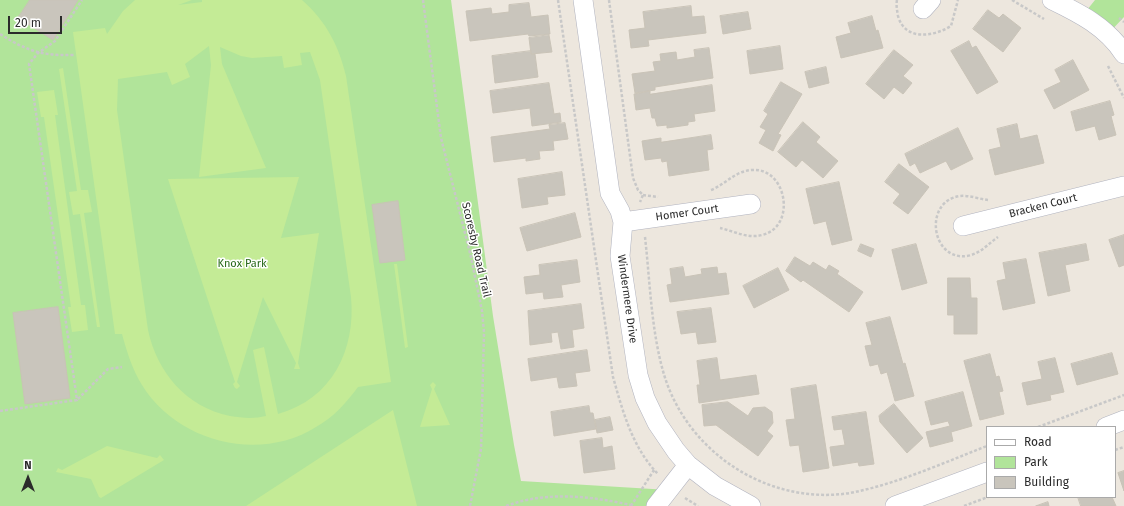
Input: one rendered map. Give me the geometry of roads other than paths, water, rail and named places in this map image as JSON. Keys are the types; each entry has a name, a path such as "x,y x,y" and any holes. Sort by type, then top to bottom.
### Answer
{"street":[{"name":"Windermere Drive","path":"583,0 610,193 620,211 623,222 620,256 642,388 657,423 676,451 688,464 715,486 751,506"},
{"path":"1052,0 1083,15 1097,25 1124,54"},
{"name":"Bracken Court","path":"963,226 1124,186"},
{"name":"Homer Court","path":"623,222 751,204"},
{"path":"1109,426 1124,420"},
{"path":"656,506 688,464"},
{"path":"895,506 986,472"}],"park label":[{"name":"Knox Park","path":"242,264"}]}
